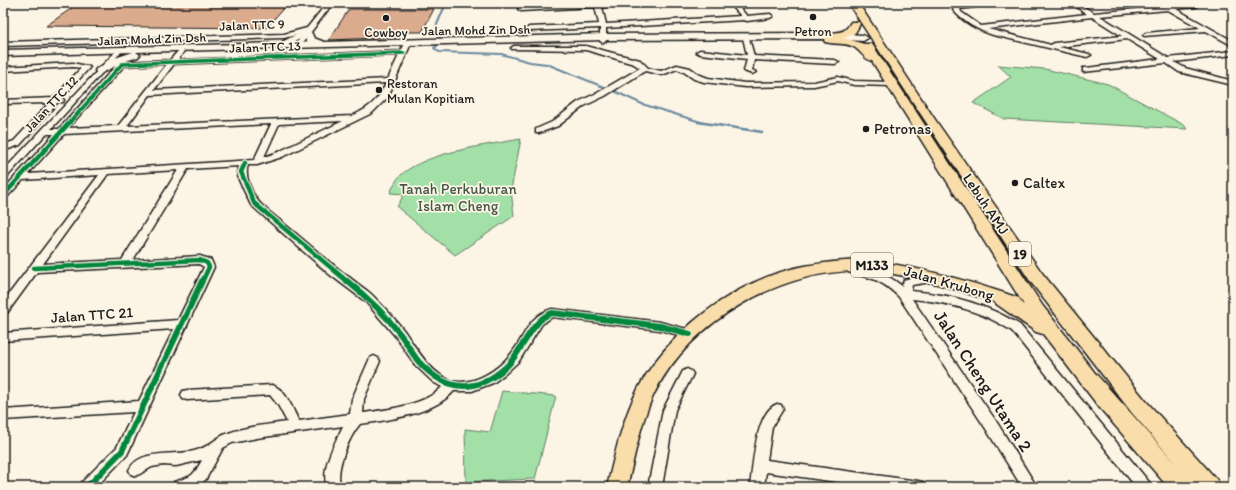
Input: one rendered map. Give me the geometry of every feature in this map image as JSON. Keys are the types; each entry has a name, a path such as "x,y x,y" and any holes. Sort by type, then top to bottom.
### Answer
{"highway":[{"name":"Lebuh AMJ","path":"843,3 863,38 886,63 930,121 1036,277 1139,407 1209,487"},
{"path":"850,3 868,32 867,36 863,38"},
{"name":"Lebuh AMJ","path":"854,3 886,63 892,84 1036,310 1074,362 1108,404 1182,487"},
{"path":"829,38 849,33 852,31 855,24"},
{"path":"829,38 851,42 861,46 875,62 886,63"},
{"path":"1036,277 1041,294 1041,301 1036,310 1051,317 1062,326 1093,368 1127,409 1162,448 1203,487"},
{"path":"1001,298 1015,298 1020,294 1020,285"},
{"path":"1001,298 1024,312 1044,329 1074,362"}],"main road":[{"path":"270,46 291,41 308,31 310,40 324,44"},
{"name":"Jalan Mohd Zin Dsh","path":"3,55 74,54 270,46 407,46 604,39 863,38"},
{"name":"Jalan Mohd Zin Dsh","path":"3,55 154,52 324,44 407,46"},
{"path":"100,71 125,57 154,52"},
{"path":"74,54 96,57 104,60 100,71"},
{"name":"Jalan Krubong","path":"617,487 631,435 645,394 667,360 690,334 728,305 753,290 807,269 840,265 869,265 896,268 937,278 1036,310"}],"street":[{"path":"297,46 330,3"},
{"path":"521,9 551,5 642,3"},
{"path":"732,3 747,19"},
{"path":"990,3 954,5 956,10 980,28 995,34 1087,55"},
{"path":"1074,3 1165,60 1190,73 1233,83"},
{"path":"980,28 1092,15 1170,8 1196,5 1197,3"},
{"path":"598,5 604,39"},
{"path":"1170,8 1233,44"},
{"path":"529,29 602,27 747,19 770,16"},
{"path":"1146,34 1206,29"},
{"name":"Jalan TTC 9","path":"3,44 284,36 308,31"},
{"path":"1044,46 1127,37"},
{"path":"747,39 751,57 748,71 752,72"},
{"path":"20,177 257,162 279,155 378,105 384,97 407,46"},
{"name":"Jalan TTC 13","path":"62,132 119,66 126,63 173,62 407,46"},
{"path":"514,48 586,48 637,62 642,65 644,69"},
{"path":"120,129 181,51"},
{"name":"Jalan TTC 12","path":"3,176 117,52"},
{"path":"700,52 751,57 835,62"},
{"path":"1086,70 1233,53"},
{"path":"3,68 73,64 86,67 17,143 3,148"},
{"path":"539,131 555,124 581,104 602,94 623,80 644,69 662,73 677,66 702,78 745,85 814,84 838,79 854,83 892,84"},
{"path":"148,93 391,81"},
{"path":"3,102 74,99"},
{"path":"43,132 354,118"},
{"path":"257,162 276,122"},
{"path":"3,196 62,132"},
{"path":"245,163 242,172 243,180 254,203 333,271 370,299 400,334 419,362 437,378 451,386 472,386 489,379 502,370 515,358 538,321 545,314 552,313 660,326 690,334"},
{"path":"125,264 185,166"},
{"path":"3,310 106,171"},
{"path":"34,268 200,260 207,263 209,267 122,451 87,487"},
{"name":"Jalan Cheng Utama 2","path":"807,269 821,271 846,269 866,271 891,282 904,295 991,425 1030,487"},
{"path":"937,278 920,279 908,283 904,295 932,297 987,312 1000,317 1016,328 1144,487"},
{"name":"Jalan TTC 21","path":"3,337 182,324"},
{"path":"334,487 332,482 334,464 348,429 356,419 358,399 374,361"},
{"path":"655,487 669,410 687,374"},
{"path":"179,487 192,484 201,475 218,444 230,438 296,427 387,415 432,402 451,386"},
{"path":"188,395 272,390 279,394 286,412 296,427"},
{"path":"3,415 143,406"},
{"path":"757,487 766,425 777,409"},
{"path":"136,470 149,462 163,459 176,460 195,457 215,449"},
{"path":"759,465 918,487"}],"green space":[{"path":"998,65 1045,69 1108,84 1184,125 1187,129 1004,119 973,103 1011,77"},
{"name":"Tanah Perkuburan Islam Cheng","path":"521,139 511,190 514,216 455,255 397,207 404,194 390,193 401,175 412,167 426,161 441,155 475,147"},
{"path":"502,391 556,396 535,479 466,482 465,429 490,432"}],"building":[{"path":"79,3 288,3 266,28 46,26"},
{"name":"Cowboy","path":"349,9 434,9 422,32 405,32 403,37 329,40"}],"waterway":[{"path":"439,37 440,31 436,27 446,3"},
{"path":"437,46 434,48 439,52 501,54 530,62 547,64 606,88"},
{"path":"612,90 642,104 704,123"},
{"path":"698,122 704,123"},
{"path":"704,123 762,132"}],"cycle path":[{"path":"3,196 122,64 404,53"},
{"path":"245,163 241,172 243,180 254,203 333,271 370,299 400,334 419,362 437,378 451,386 472,386 489,379 502,370 515,358 538,321 545,315 552,313 660,326 690,334"},
{"path":"34,268 200,260 207,263 209,267 122,451 87,487"}],"place":[{"name":"Petron","path":"813,17"},
{"name":"Cowboy","path":"386,18"},
{"name":"Restoran Mulan Kopitiam","path":"379,90"},
{"name":"Petronas","path":"866,129"},
{"name":"Caltex","path":"1015,183"}]}
